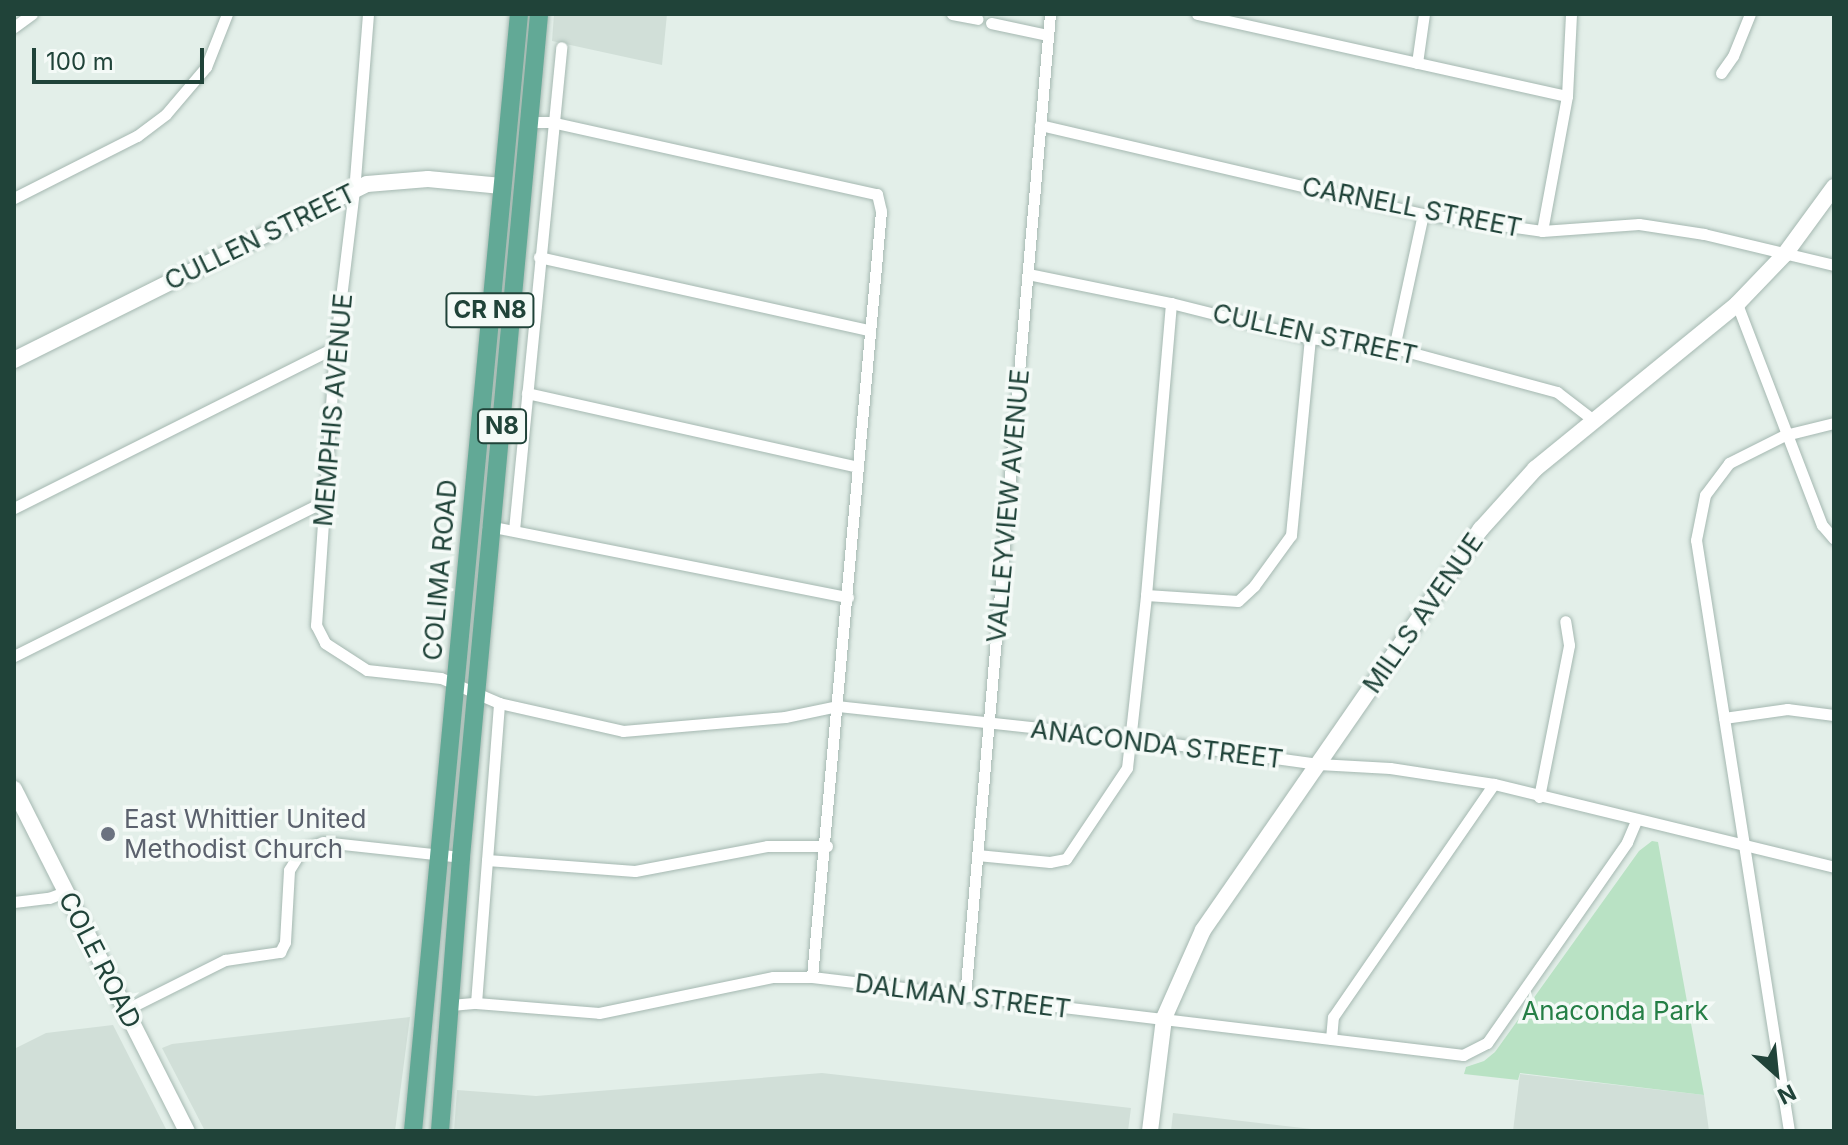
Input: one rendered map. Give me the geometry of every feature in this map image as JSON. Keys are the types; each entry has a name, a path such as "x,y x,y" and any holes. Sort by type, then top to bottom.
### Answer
{"main road":[{"name":"COLIMA ROAD","path":"413,1131 519,14"},
{"name":"COLIMA ROAD","path":"440,1131 461,857 539,14"},
{"path":"510,120 530,122"}],"street":[{"path":"14,27 32,14"},
{"path":"14,198 137,136 166,114 206,67 227,14"},
{"name":"MEMPHIS AVENUE","path":"368,14 354,190 335,347 316,625 325,643 367,670 456,683 476,693"},
{"path":"952,14 978,19"},
{"name":"VALLEYVIEW AVENUE","path":"965,997 1050,14"},
{"path":"1197,14 1567,96"},
{"path":"1417,63 1424,14"},
{"path":"1542,231 1567,96 1571,14"},
{"path":"1721,73 1733,56 1750,14"},
{"path":"991,23 1047,35"},
{"path":"514,530 551,122 561,47"},
{"path":"530,122 551,122 877,194 881,211 827,846 812,977"},
{"name":"CARNELL STREET","path":"1040,125 1423,214 1542,231 1639,224 1704,234 1834,265"},
{"name":"CULLEN STREET","path":"14,360 367,184 428,179 523,189"},
{"name":"MILLS AVENUE","path":"1150,1131 1164,1018 1203,930 1481,529 1535,469 1592,419 1737,304 1785,254 1834,187"},
{"path":"1394,348 1423,214"},
{"path":"539,257 869,330"},
{"name":"CULLEN STREET","path":"1028,274 1171,303 1310,338 1394,348 1557,392 1592,419"},
{"path":"977,855 1050,862 1066,859 1127,768 1146,595 1171,303"},
{"path":"1737,304 1822,525 1834,539"},
{"path":"1146,595 1238,601 1254,586 1291,535 1310,338"},
{"path":"14,508 335,347"},
{"path":"527,393 857,467"},
{"path":"1789,1131 1696,540 1705,495 1729,463 1785,435 1834,423"},
{"path":"14,656 325,501"},
{"path":"471,526 514,530 848,597"},
{"path":"1539,797 1569,645 1565,621"},
{"name":"ANACONDA STREET","path":"476,693 499,703 623,731 785,717 837,706 1131,738 1318,764 1390,768 1494,784 1834,867"},
{"path":"476,1003 499,703"},
{"path":"1724,718 1787,709 1834,715"},
{"path":"1331,1039 1333,1017 1494,784"},
{"name":"COLE ROAD","path":"14,789 187,1131"},
{"name":"DALMAN STREET","path":"451,1005 476,1003 599,1013 773,977 812,977 1463,1055 1477,1051 1487,1043 1627,842 1636,821"},
{"path":"127,1009 225,960 280,952 285,942 289,870 302,849 323,842 461,857"},
{"path":"487,860 635,871 767,846 827,846"},
{"path":"14,902 49,898 65,892"}],"shaded area":[{"path":"554,14 667,14 662,65 552,41"},
{"path":"410,1017 395,1131 205,1131 162,1048 172,1044"},
{"path":"113,1025 167,1131 14,1131 14,1049 46,1033"},
{"path":"822,1073 1131,1108 1128,1131 454,1131 457,1090 536,1096"},
{"path":"1520,1074 1704,1095 1709,1131 1513,1131"},
{"path":"1173,1113 1329,1131 1171,1131"}],"green space":[{"name":"Anaconda Park","path":"1652,841 1658,842 1704,1095 1520,1073 1518,1080 1464,1074 1466,1067 1484,1061 1495,1052 1639,851"}],"place":[{"name":"East Whittier United Methodist Church","path":"108,834"}]}
